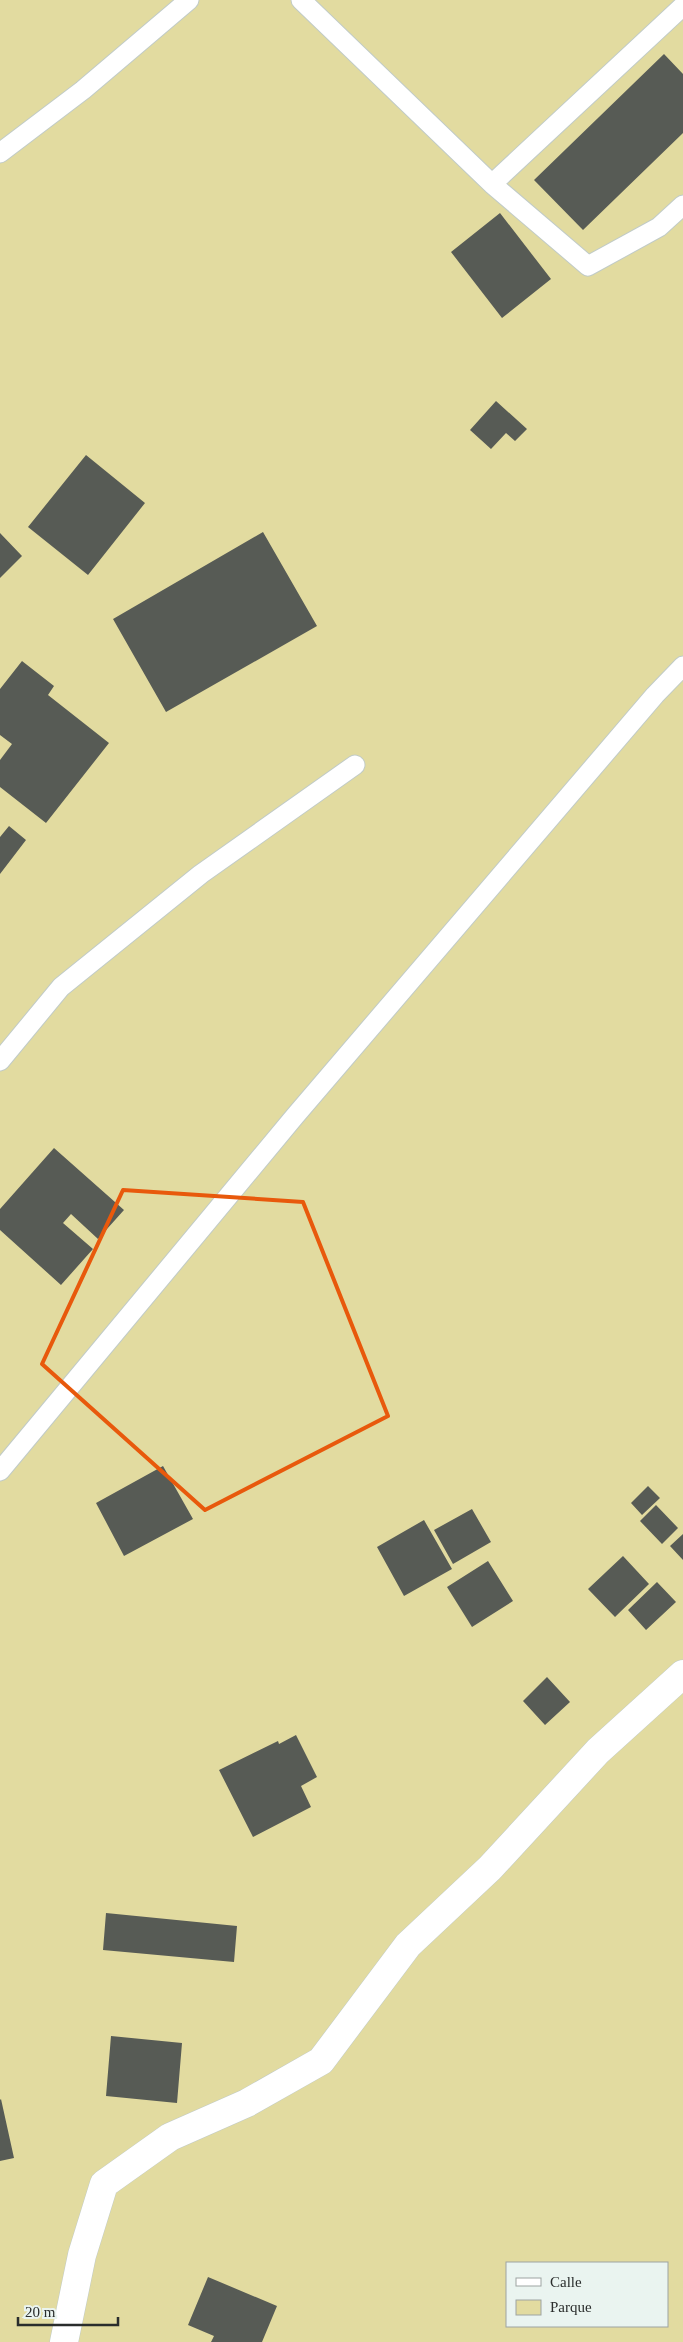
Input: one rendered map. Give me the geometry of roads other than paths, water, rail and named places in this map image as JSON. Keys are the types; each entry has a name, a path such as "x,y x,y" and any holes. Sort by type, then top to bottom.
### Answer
{"street":[{"path":"64,2342 82,2255 104,2184 170,2137 247,2103 321,2060 408,1945 490,1868 598,1751 683,1674"}],"lane":[{"path":"0,153 83,90 189,0"},
{"path":"301,0 492,184 588,266 659,227 683,205"},
{"path":"492,184 683,6"},
{"path":"0,1471 295,1116 655,695 683,666"},
{"path":"0,1062 61,987 201,874 354,765"}]}
